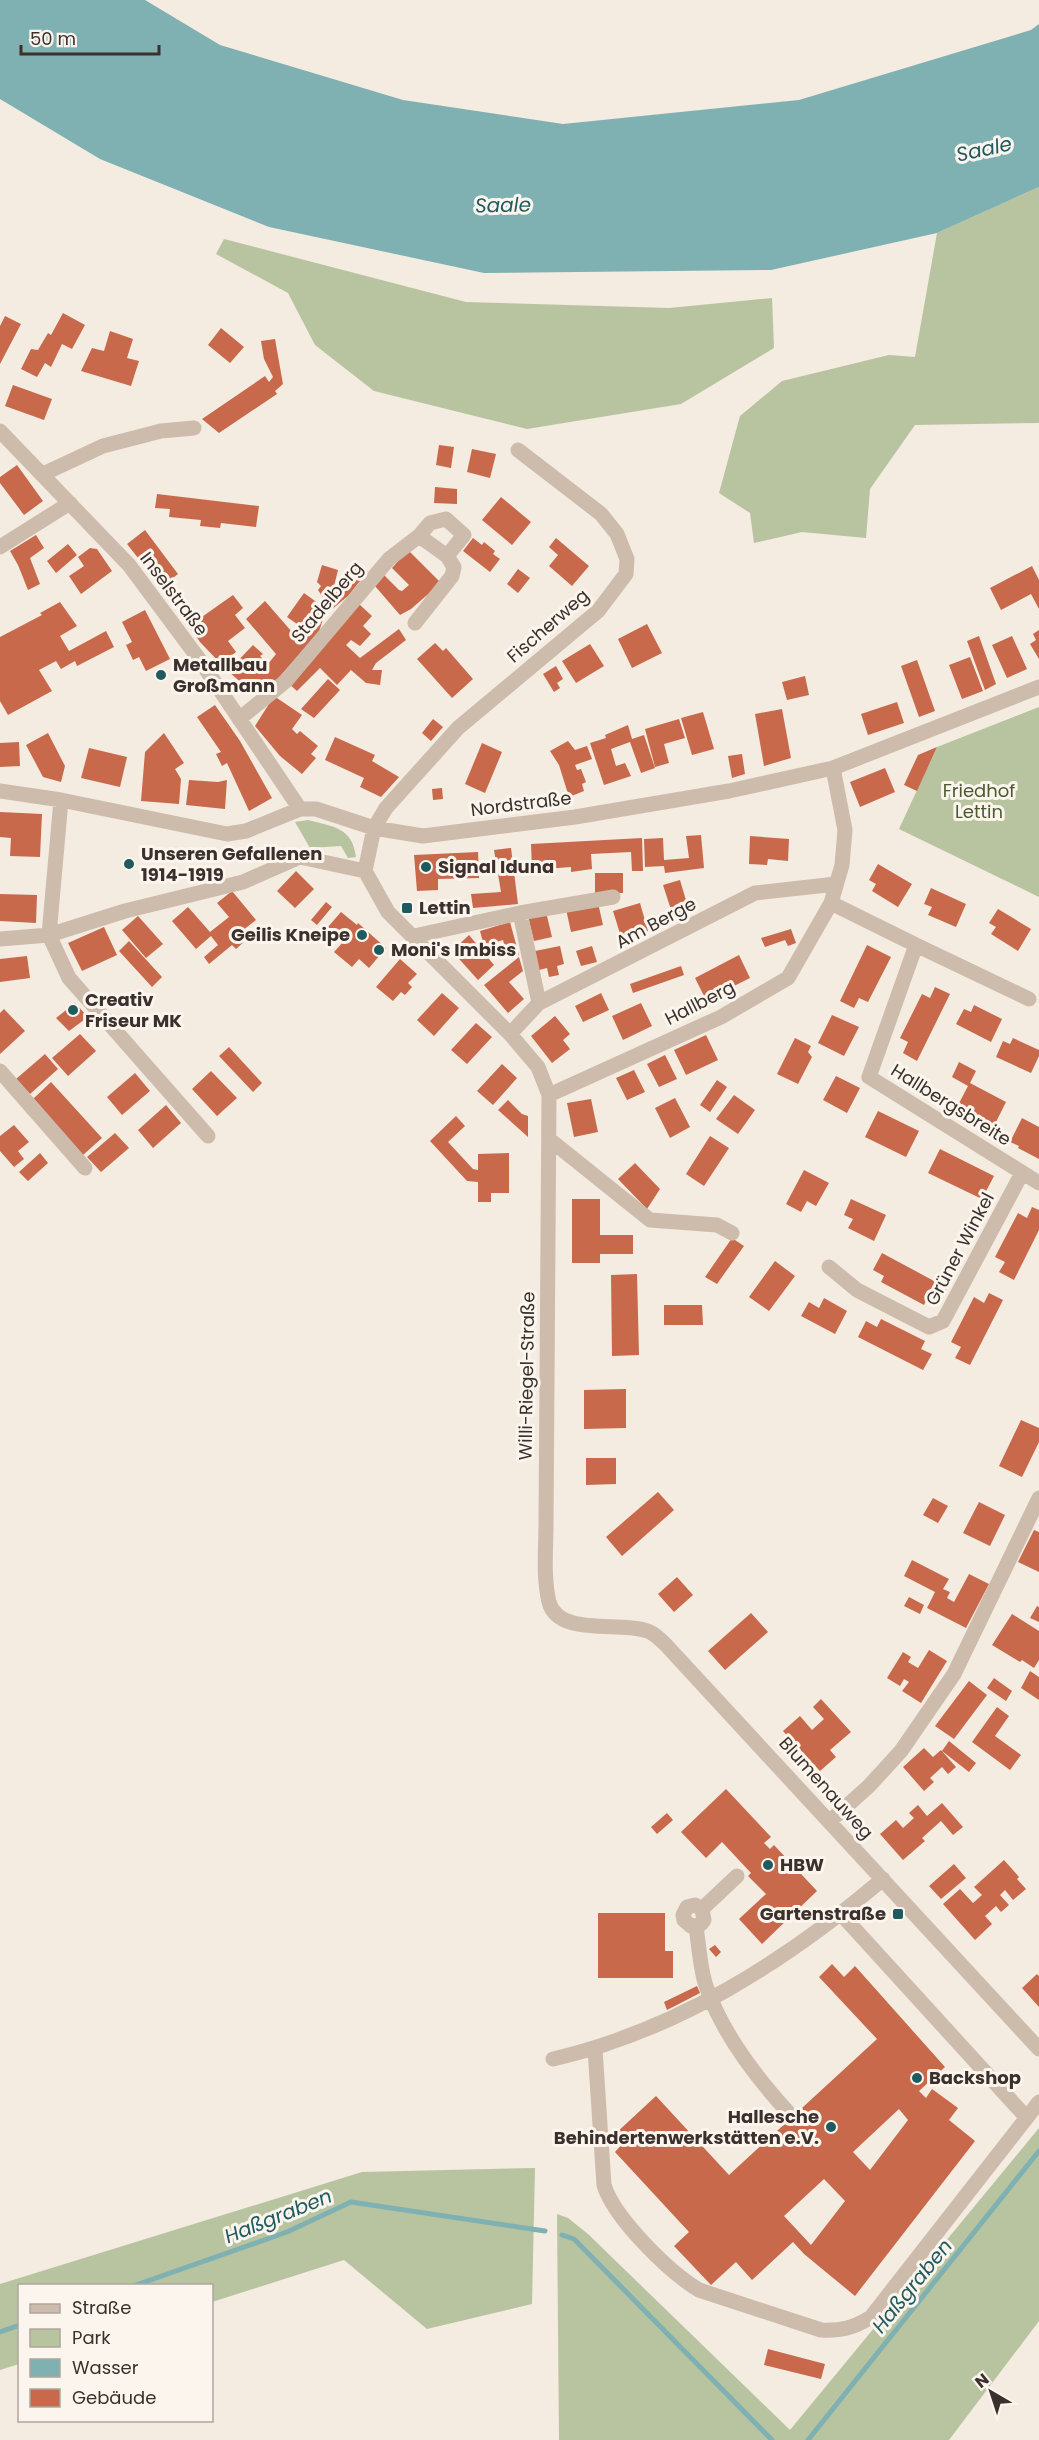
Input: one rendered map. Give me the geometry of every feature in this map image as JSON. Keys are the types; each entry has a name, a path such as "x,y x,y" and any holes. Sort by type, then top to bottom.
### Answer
{"street":[{"path":"43,474 103,446 162,431 194,428"},
{"name":"Inselstraße","path":"0,431 129,565 199,659 300,809"},
{"name":"Fischerweg","path":"374,828 386,808 458,728 598,611 626,574 627,560 617,534 601,514 518,450"},
{"path":"0,547 70,503"},
{"name":"Stadelberg","path":"239,719 286,681 389,559 419,536 430,523 446,519 465,535 447,556"},
{"path":"415,623 452,576 454,567 447,556 419,536"},
{"name":"Nordstraße","path":"300,809 316,809 374,828 423,836 575,818 729,791 833,768 1039,687"},
{"name":"Hallberg","path":"549,1095 721,1017 788,978 831,903 842,864 845,830 833,768"},
{"path":"0,790 227,834 246,831 300,809"},
{"path":"61,800 49,934 69,978 208,1136"},
{"path":"0,939 49,934 125,911 243,882 300,857 365,871 374,828"},
{"name":"Willi-Riegel-Straße","path":"365,871 388,912 510,1034 538,1066 549,1095 546,1570 549,1601 553,1611"},
{"name":"Am Berge","path":"510,1034 539,1003 755,893 836,884"},
{"path":"414,936 520,913 613,897"},
{"path":"831,903 1029,999"},
{"path":"520,913 539,1003"},
{"name":"Hallbergsbreite","path":"916,945 869,1077 1039,1183"},
{"path":"0,1071 85,1168"},
{"path":"549,1139 650,1220 717,1225 732,1233"},
{"name":"Grüner Winkel","path":"829,1267 857,1290 929,1327 944,1321 1022,1173"},
{"path":"830,1821 869,1786 901,1750 943,1691 954,1674 1039,1498"},
{"name":"Blumenauweg","path":"553,1611 564,1621 578,1625 623,1626 645,1630 655,1635 721,1702 1039,2049"},
{"path":"737,1876 702,1909 699,1906 690,1905 684,1912 684,1920 696,1927 705,1984 711,1998 744,2057 788,2112"},
{"path":"554,2059 630,2037 711,1998 781,1958 841,1914 883,1879"},
{"path":"841,1914 1026,2117"},
{"path":"595,2049 604,2185 612,2203 629,2226 682,2280 699,2290 821,2330 839,2331 855,2327 871,2317 1039,2102"}],"green space":[{"path":"1039,187 1039,423 915,425 870,489 866,538 802,532 754,543 750,513 719,493 740,416 782,381 889,355 915,357 937,233"},
{"path":"224,239 466,302 669,308 772,298 774,348 681,404 527,429 374,391 315,345 288,293 216,254"},
{"name":"Friedhof Lettin","path":"1039,707 1039,897 899,829 937,747"},
{"path":"308,820 334,827 346,834 354,847 356,857 348,858 341,846 310,848 295,822"},
{"path":"1039,2128 1039,2321 949,2440 559,2440 557,2214 568,2218 588,2234 790,2430"},
{"path":"535,2168 532,2304 427,2329 344,2260 213,2302 213,2284 18,2284 18,2364 0,2370 0,2284 362,2172"}],"water":[{"name":"Saale","path":"0,0 145,0 220,45 403,100 563,124 799,100 1031,30 1039,24 1039,187 937,233 771,270 484,273 269,227 100,159 0,99"}],"building":[{"path":"63,313 85,325 72,349 62,344 51,367 45,363 37,377 21,369 31,349 38,350 48,333 51,335"},
{"path":"5,316 21,324 0,364 0,326"},
{"path":"221,328 244,347 230,363 208,345"},
{"path":"110,331 133,339 127,358 139,361 131,386 81,371 92,348 104,351"},
{"path":"275,339 283,384 275,391 277,394 219,433 202,419 265,376 269,382 273,377 264,359 261,341"},
{"path":"13,385 52,399 44,420 5,406"},
{"path":"439,445 454,447 451,468 436,465"},
{"path":"472,449 496,454 490,478 467,472"},
{"path":"17,465 43,501 24,515 0,483 0,477"},
{"path":"435,487 457,489 457,504 434,503"},
{"path":"157,494 259,506 256,527 221,523 220,528 200,526 201,520 169,517 170,509 155,508"},
{"path":"501,497 531,522 512,545 482,520"},
{"path":"145,530 178,574 161,587 127,544"},
{"path":"36,535 44,548 30,558 40,584 28,590 10,551"},
{"path":"473,538 482,545 484,542 495,551 493,554 500,559 490,572 463,551"},
{"path":"556,538 589,566 572,586 549,566 558,555 549,547"},
{"path":"68,544 77,555 56,573 47,561"},
{"path":"90,548 97,549 112,571 81,594 69,576 84,566 78,557"},
{"path":"408,550 441,583 411,609 400,615 375,586 384,575 399,590 402,591 409,585 392,568"},
{"path":"354,564 368,571 348,596 331,610 318,590 321,586 317,582 322,565 338,570 334,586 339,590"},
{"path":"1032,566 1039,580 1039,609 1031,594 1001,610 990,588"},
{"path":"518,569 530,578 518,593 507,584"},
{"path":"304,593 326,609 319,632 267,691 254,694 228,671 253,645 263,654 260,656 268,664 276,654 246,619 265,601 292,632 297,624 287,617"},
{"path":"233,595 243,608 235,615 245,628 228,641 236,652 221,664 200,642 189,626"},
{"path":"60,602 77,626 60,636 69,651 106,631 114,647 77,666 75,661 61,669 56,661 39,670 52,691 8,715 0,701 0,637 42,615 40,613"},
{"path":"359,604 372,616 363,626 371,634 360,646 351,640 346,645 360,658 399,629 406,640 376,663 372,670 382,670 380,685 366,683 351,670 337,685 320,668 297,691 288,683"},
{"path":"145,610 170,659 146,671 139,657 133,660 126,645 132,642 122,622"},
{"path":"647,624 662,653 632,668 618,639"},
{"path":"1039,630 1039,659 1030,644 1036,640 1033,634"},
{"path":"979,636 996,684 985,690 967,641"},
{"path":"1012,636 1027,669 1007,678 992,645"},
{"path":"435,643 443,651 446,648 473,679 452,698 417,659"},
{"path":"590,644 604,666 576,683 562,661"},
{"path":"970,657 983,691 962,699 949,665"},
{"path":"917,660 935,711 919,717 901,666"},
{"path":"556,666 563,679 557,683 560,688 554,692 543,674"},
{"path":"805,676 809,695 787,700 782,682"},
{"path":"328,679 340,690 314,718 301,709"},
{"path":"274,696 302,715 292,729 297,734 300,731 318,746 311,754 316,758 302,774 280,756 255,726"},
{"path":"897,702 904,723 868,735 861,714"},
{"path":"215,705 240,741 272,798 249,811 227,763 222,766 216,754 221,752 197,717"},
{"path":"782,709 791,758 764,766 755,714"},
{"path":"703,712 714,749 692,755 681,718"},
{"path":"433,719 443,727 431,741 422,733"},
{"path":"679,719 685,738 664,744 669,763 655,767 645,729"},
{"path":"628,725 632,739 644,735 655,768 641,773 630,742 611,749 616,766 625,763 631,776 604,785 590,743 606,738 605,735"},
{"path":"48,733 65,766 61,782 43,777 26,745"},
{"path":"164,733 184,763 175,769 181,779 179,804 141,801 145,752"},
{"path":"335,737 375,755 372,761 399,777 381,797 360,787 364,778 325,760"},
{"path":"568,741 575,750 587,746 592,759 575,765 577,770 581,769 586,782 582,784 584,791 569,797 559,765 550,751"},
{"path":"19,742 20,766 0,767 0,743"},
{"path":"482,743 502,752 485,793 465,784"},
{"path":"937,747 917,791 904,785 918,755"},
{"path":"89,748 127,757 120,787 81,778"},
{"path":"742,754 745,774 732,778 728,756"},
{"path":"885,768 895,792 860,807 850,782"},
{"path":"189,780 218,782 227,780 225,809 186,805"},
{"path":"442,788 443,799 433,800 432,789"},
{"path":"0,812 42,814 40,857 10,856 11,838 0,837"},
{"path":"701,835 704,868 665,873 664,866 645,867 644,839 663,838 664,860 689,858 686,836"},
{"path":"750,836 789,839 788,861 768,859 767,865 749,864"},
{"path":"642,838 643,871 632,871 631,852 591,854 592,869 571,872 571,867 532,870 531,844"},
{"path":"511,848 518,904 473,908 471,894 501,892 494,850"},
{"path":"478,852 479,878 438,879 438,890 417,891 414,855"},
{"path":"878,864 912,884 898,907 872,891 876,884 869,880"},
{"path":"296,871 314,889 295,908 277,891"},
{"path":"595,873 623,873 623,893 595,893"},
{"path":"680,880 690,914 674,919 663,885"},
{"path":"931,888 966,904 956,927 928,915 932,907 924,904"},
{"path":"232,891 256,920 238,934 245,941 236,949 232,945 209,964 204,957 218,945 211,936 196,949 172,921 188,907 210,932 229,917 217,903"},
{"path":"0,894 37,895 36,923 0,921"},
{"path":"326,902 332,907 317,925 311,920"},
{"path":"598,903 603,925 571,932 566,909"},
{"path":"640,903 648,931 622,940 613,911"},
{"path":"998,909 1031,929 1018,951 991,934 996,927 989,923"},
{"path":"341,912 357,925 358,923 386,948 369,968 359,959 352,967 334,952 343,942 327,928"},
{"path":"546,912 552,937 534,941 528,916"},
{"path":"138,916 163,944 146,958 122,930"},
{"path":"510,922 519,955 508,958 503,940 484,946 480,931"},
{"path":"104,927 117,955 82,971 68,943"},
{"path":"791,929 796,943 788,946 785,940 765,947 761,938"},
{"path":"469,935 494,965 478,980 452,951"},
{"path":"129,941 162,977 152,987 119,951"},
{"path":"867,945 891,957 868,1002 859,998 854,1008 840,1001"},
{"path":"560,946 564,964 557,966 559,975 549,977 547,968 539,970 535,951"},
{"path":"592,946 597,962 581,966 576,951"},
{"path":"739,955 750,978 706,1000 695,978"},
{"path":"27,956 30,978 0,982 0,959"},
{"path":"519,957 523,971 509,982 524,999 508,1013 484,985"},
{"path":"400,959 417,974 408,983 412,987 405,995 401,992 393,1001 376,987"},
{"path":"681,966 684,975 633,993 630,984"},
{"path":"935,987 950,994 917,1061 903,1053 908,1042 900,1038 922,994 930,998"},
{"path":"442,993 459,1008 434,1036 417,1020"},
{"path":"601,993 609,1010 583,1022 575,1006"},
{"name":"Creativ Friseur MK","path":"75,1003 88,1017 69,1031 56,1018"},
{"path":"641,1003 652,1026 623,1040 612,1016"},
{"path":"974,1005 1002,1019 991,1042 956,1024 964,1009 971,1012"},
{"path":"4,1009 25,1031 0,1054 0,1013"},
{"path":"832,1015 859,1027 844,1056 818,1043"},
{"path":"555,1016 570,1034 563,1040 570,1049 552,1063 531,1036"},
{"path":"476,1023 492,1037 467,1064 451,1050"},
{"path":"80,1034 96,1051 68,1076 52,1058"},
{"path":"706,1035 718,1060 686,1075 674,1050"},
{"path":"795,1038 811,1046 808,1052 812,1057 798,1084 777,1074"},
{"path":"1013,1038 1039,1050 1039,1056 1031,1073 996,1057 1003,1041 1010,1044"},
{"path":"229,1047 262,1083 253,1092 219,1056"},
{"path":"45,1054 58,1069 30,1094 16,1079"},
{"path":"665,1055 677,1079 659,1087 647,1064"},
{"path":"959,1062 976,1071 970,1083 1006,1102 994,1126 957,1107 968,1086 952,1077"},
{"path":"502,1064 517,1078 493,1105 477,1091"},
{"path":"634,1070 645,1092 627,1100 616,1078"},
{"path":"211,1071 237,1098 217,1116 192,1089"},
{"path":"135,1073 150,1091 122,1115 107,1097"},
{"path":"836,1076 860,1088 847,1113 823,1100"},
{"path":"717,1080 727,1087 710,1112 700,1105"},
{"path":"51,1082 102,1138 83,1155 33,1099"},
{"path":"734,1095 755,1110 738,1134 716,1119"},
{"path":"675,1098 690,1127 670,1138 655,1108"},
{"path":"591,1099 598,1132 574,1137 567,1103"},
{"path":"508,1100 522,1114 528,1116 528,1137 498,1110"},
{"path":"166,1105 181,1123 153,1148 138,1130"},
{"path":"878,1111 919,1131 906,1157 865,1137"},
{"path":"456,1116 465,1126 448,1142 473,1169 478,1170 478,1154 509,1153 509,1193 491,1193 491,1202 478,1202 478,1182 467,1181 430,1141"},
{"path":"1022,1118 1039,1127 1039,1159 1010,1142"},
{"path":"14,1125 29,1142 18,1151 24,1159 14,1167 0,1151 0,1136"},
{"path":"115,1133 129,1148 101,1172 87,1157"},
{"path":"710,1136 729,1148 704,1186 686,1174"},
{"path":"940,1149 994,1176 982,1199 928,1173"},
{"path":"40,1153 48,1163 28,1181 19,1172"},
{"path":"635,1163 660,1189 647,1209 618,1179"},
{"path":"804,1170 829,1183 816,1206 807,1201 801,1212 786,1204"},
{"path":"572,1199 600,1199 600,1235 633,1235 633,1254 600,1254 600,1263 572,1263"},
{"path":"851,1199 886,1215 874,1241 848,1228 853,1219 844,1215"},
{"path":"1032,1207 1039,1210 1039,1230 1014,1280 999,1272 1005,1262 995,1257 1018,1213 1027,1218"},
{"path":"732,1238 744,1246 717,1284 705,1277"},
{"path":"882,1253 947,1288 939,1303 928,1297 924,1305 881,1282 884,1276 873,1270"},
{"path":"775,1261 795,1276 769,1311 749,1297"},
{"path":"637,1274 639,1355 612,1356 611,1275"},
{"path":"989,1293 1003,1300 970,1365 955,1358 961,1347 951,1342 974,1297 984,1303"},
{"path":"824,1298 847,1311 835,1334 801,1316 809,1302 819,1308"},
{"path":"664,1305 702,1305 703,1325 664,1325"},
{"path":"881,1319 925,1341 921,1349 932,1354 923,1370 858,1337 866,1321 877,1327"},
{"path":"626,1389 626,1428 584,1429 584,1390"},
{"path":"1021,1420 1039,1428 1039,1442 1022,1477 999,1466"},
{"path":"586,1458 616,1458 616,1484 586,1485"},
{"path":"658,1492 674,1510 622,1556 606,1537"},
{"path":"933,1498 948,1506 938,1523 923,1515"},
{"path":"979,1502 1005,1515 990,1546 963,1533"},
{"path":"1034,1530 1039,1532 1039,1572 1018,1562"},
{"path":"912,1560 949,1579 943,1589 950,1592 947,1598 954,1602 969,1574 989,1584 966,1628 927,1608 935,1592 904,1576"},
{"path":"677,1577 693,1595 674,1612 658,1594"},
{"path":"909,1597 924,1605 920,1614 904,1606"},
{"path":"1037,1606 1039,1607 1039,1622 1030,1618"},
{"path":"751,1613 768,1632 725,1670 708,1651"},
{"path":"1012,1614 1039,1631 1039,1660 1034,1668 992,1645"},
{"path":"929,1650 947,1661 921,1703 902,1691 909,1682 904,1679 900,1686 887,1678 903,1652 911,1657 908,1662 918,1668"},
{"path":"1030,1671 1039,1677 1039,1700 1021,1688"},
{"path":"994,1678 1012,1691 1006,1701 987,1688"},
{"path":"969,1681 987,1695 954,1739 935,1726"},
{"path":"821,1699 851,1732 830,1750 836,1757 820,1771 783,1731 800,1716 812,1730 824,1719 813,1707"},
{"path":"997,1707 1009,1716 995,1736 1021,1755 1010,1770 972,1742"},
{"path":"949,1741 976,1763 969,1772 942,1751"},
{"path":"924,1748 933,1757 941,1750 956,1767 948,1774 942,1767 930,1778 934,1782 924,1791 903,1767"},
{"name":"HBW","path":"726,1789 771,1837 764,1843 770,1849 774,1845 817,1891 762,1944 739,1919 766,1894 748,1876 751,1873 722,1842 706,1858 681,1832"},
{"path":"942,1803 963,1827 953,1835 941,1821 922,1838 925,1841 903,1860 880,1834 896,1820 903,1828 914,1818 909,1813 918,1805 927,1816"},
{"path":"667,1813 673,1820 657,1834 651,1827"},
{"path":"1004,1860 1026,1889 1013,1900 1005,1890 1000,1895 1009,1905 1001,1912 996,1906 985,1916 992,1924 975,1940 943,1904 960,1889 973,1903 982,1895 974,1887"},
{"path":"954,1864 966,1878 941,1899 929,1886"},
{"path":"598,1913 665,1913 665,1951 673,1951 673,1978 598,1978"},
{"path":"715,1945 721,1952 716,1957 709,1949"},
{"name":"Hallesche Behindertenwerkstätten e.V.","path":"832,1964 844,1977 855,1966 945,2067 919,2091 926,2098 932,2089 958,2108 949,2120 975,2141 855,2296 804,2254 793,2242 752,2280 736,2262 711,2285 674,2246 689,2232 615,2152 623,2143 615,2134 656,2096 729,2175 877,2039 819,1977","holes":["899,2109 908,2120 870,2170 853,2152","824,2179 845,2201 811,2245 784,2216"]},
{"path":"1037,1974 1039,1976 1039,2007 1022,1988"},
{"path":"697,1986 700,1993 667,2010 664,2002"},
{"path":"768,2349 825,2364 821,2379 764,2365"}],"waterway":[{"name":"Haßgraben","path":"808,2440 1039,2151"},
{"name":"Haßgraben","path":"139,2284 287,2232 351,2202 545,2231"},
{"name":"Haßgraben","path":"562,2235 574,2239 772,2440"},
{"name":"Haßgraben","path":"0,2332 18,2326"}],"place":[{"name":"Metallbau Großmann","path":"161,675"},
{"name":"Unseren Gefallenen 1914-1919","path":"129,864"},
{"name":"Signal Iduna","path":"426,867"},
{"name":"Lettin","path":"407,908"},
{"name":"Geilis Kneipe","path":"362,935"},
{"name":"Moni's Imbiss","path":"379,950"},
{"name":"Creativ Friseur MK","path":"73,1010"},
{"name":"HBW","path":"768,1865"},
{"name":"Gartenstraße","path":"898,1914"},
{"name":"Backshop","path":"917,2078"},
{"name":"Hallesche Behindertenwerkstätten e.V.","path":"831,2127"}]}
